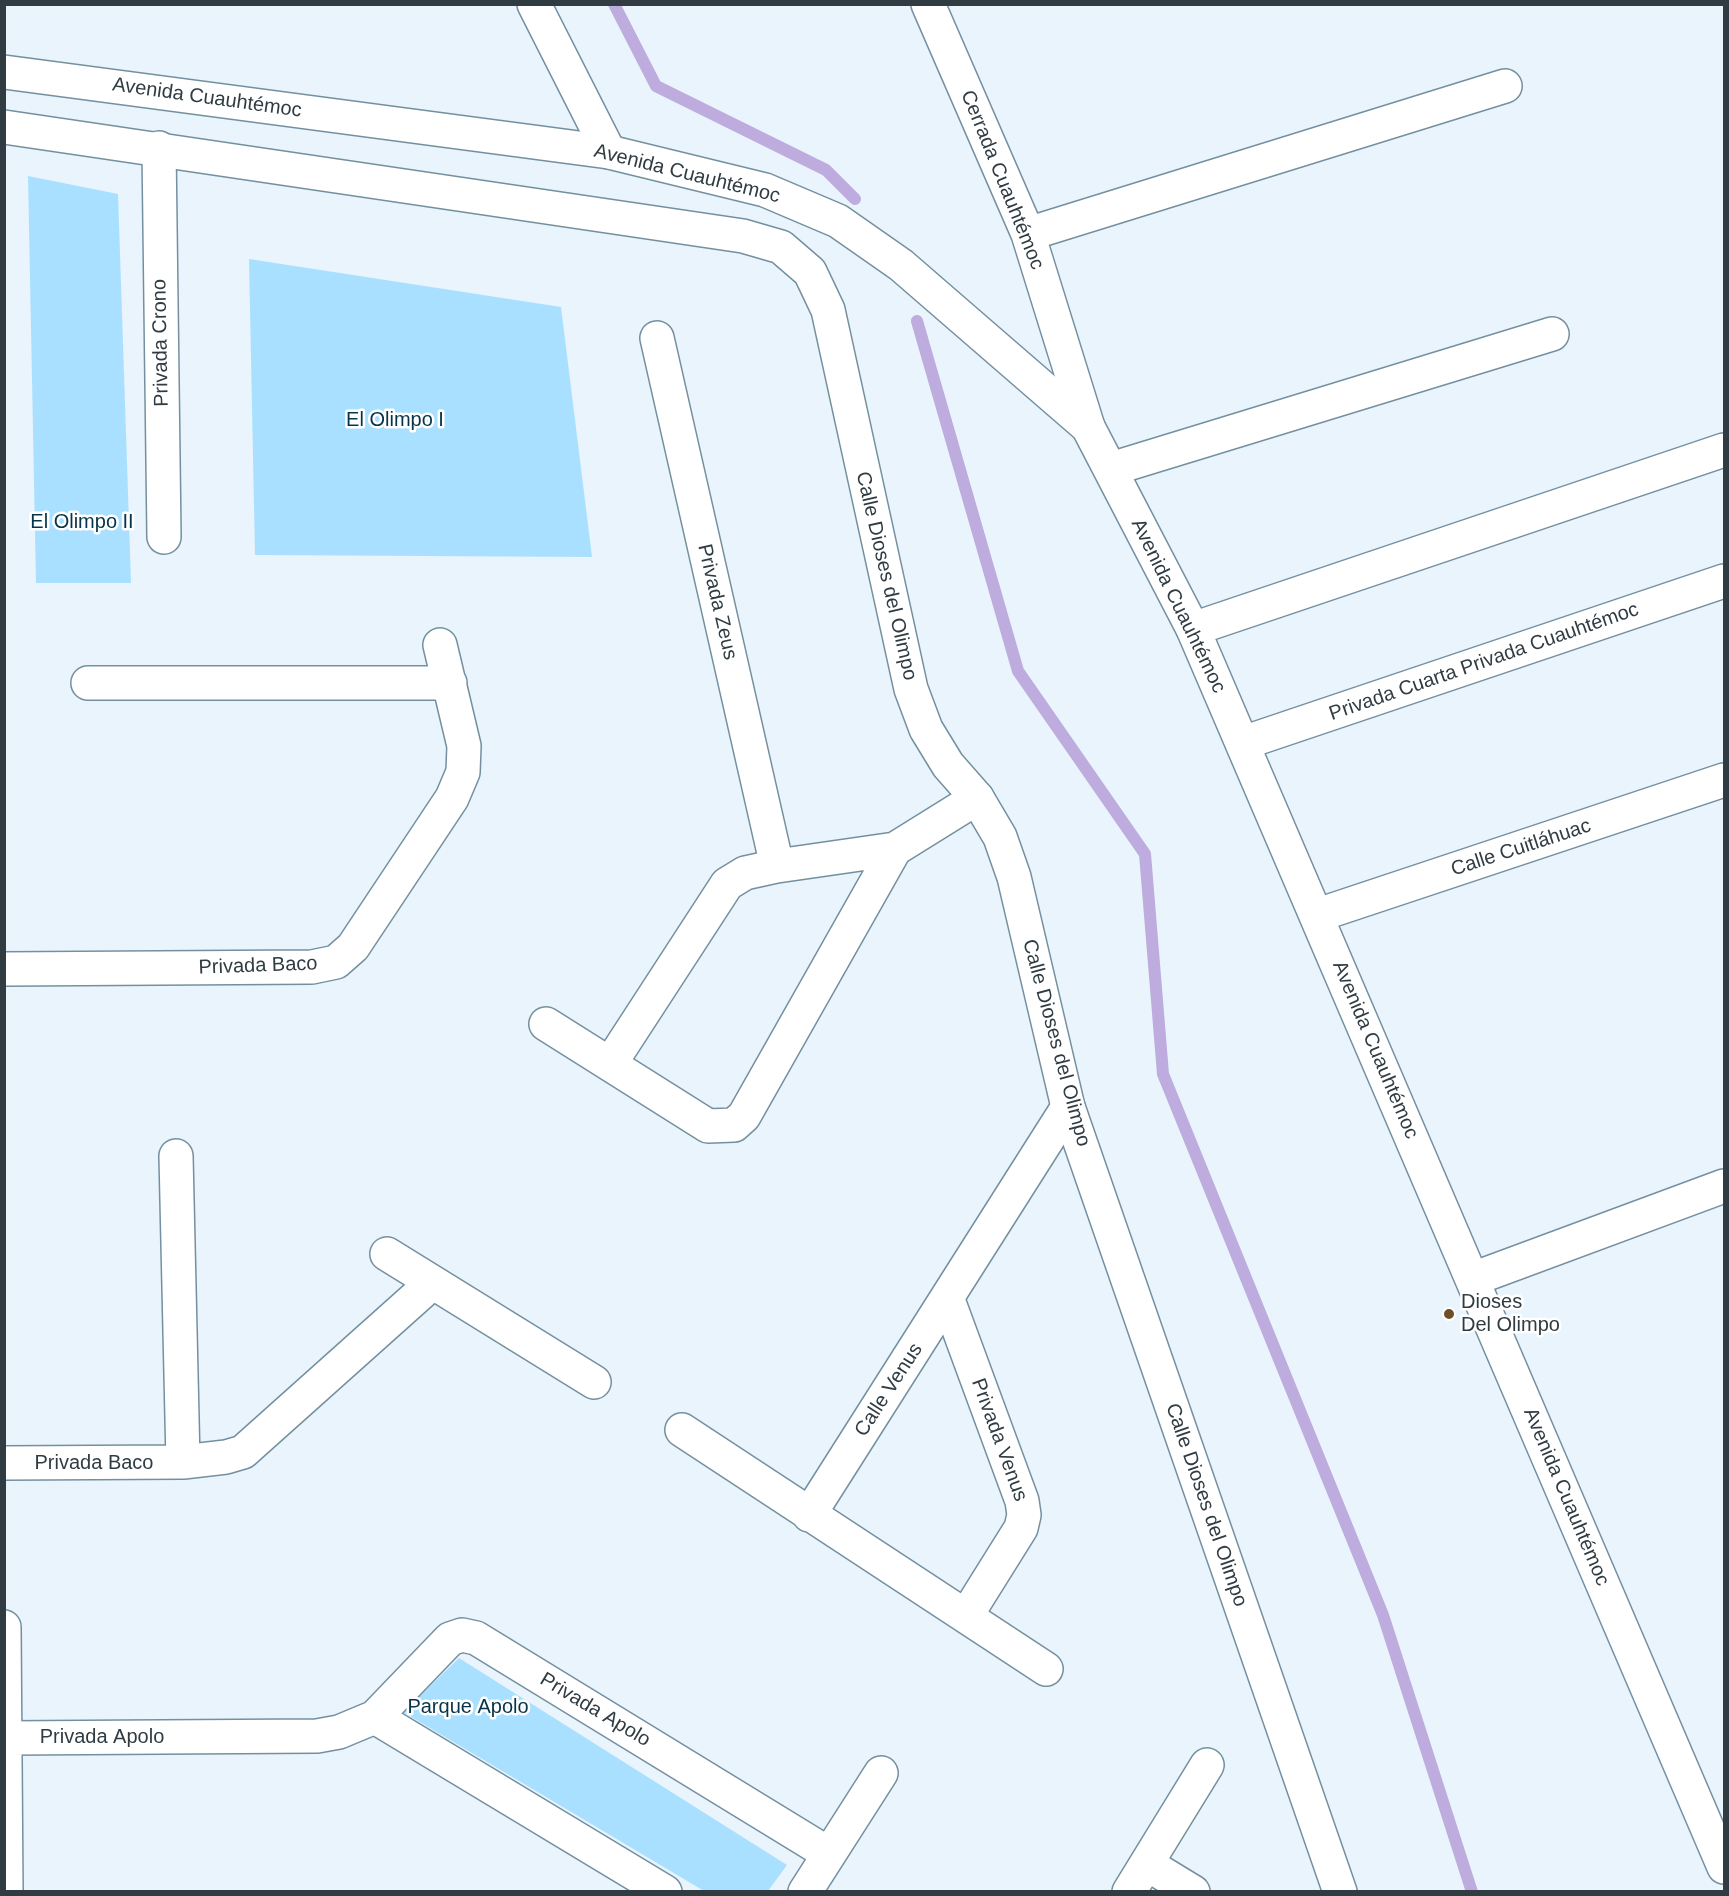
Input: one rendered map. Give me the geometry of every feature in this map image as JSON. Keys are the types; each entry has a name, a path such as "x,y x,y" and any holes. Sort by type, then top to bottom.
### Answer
{"street":[{"path":"534,4 609,152"},
{"name":"Cerrada Cuauhtémoc","path":"928,4 1028,234 1088,427"},
{"name":"Avenida Cuauhtémoc","path":"4,72 609,152 765,190 838,221 901,265 1088,427 1193,629 1318,915 1725,1867"},
{"path":"1028,234 1505,86"},
{"path":"4,127 159,148"},
{"name":"Calle Dioses del Olimpo","path":"159,148 743,236 781,248 810,272 828,310 911,689 926,729 948,765 977,798 1000,837 1014,877 1068,1107 1340,1892"},
{"name":"Privada Crono","path":"159,148 164,537"},
{"path":"1111,469 1552,334"},
{"name":"Privada Zeus","path":"657,338 777,866"},
{"path":"1193,629 1725,450"},
{"name":"Privada Cuarta Privada Cuauhtémoc","path":"1243,743 1725,581"},
{"name":"Privada Baco","path":"4,969 312,968 336,963 353,947 452,798 464,772 464,746 440,645"},
{"path":"88,683 450,683"},
{"name":"Calle Cuitláhuac","path":"1318,915 1725,780"},
{"path":"610,1065 727,884 745,873 777,866 895,849 977,798"},
{"path":"546,1024 708,1126 734,1125 744,1116 895,849"},
{"name":"Calle Venus","path":"809,1515 948,1300 1049,1133 1068,1107"},
{"name":"Privada Baco","path":"176,1156 183,1462"},
{"path":"1473,1279 1725,1186"},
{"path":"387,1254 594,1382"},
{"name":"Privada Baco","path":"4,1463 183,1462 226,1457 243,1452 432,1283"},
{"name":"Privada Venus","path":"948,1300 1022,1501 1024,1515 1021,1528 966,1616"},
{"path":"682,1430 1046,1670"},
{"path":"4,1627 7,1738 6,1892"},
{"name":"Privada Apolo","path":"7,1738 317,1736 339,1732 375,1718 450,1639 462,1635 476,1638 829,1854"},
{"path":"375,1718 665,1892"},
{"path":"1129,1892 1207,1765"},
{"path":"805,1892 881,1773"},
{"path":"1147,1864 1193,1892"}],"green space":[{"name":"El Olimpo II","path":"28,176 118,194 131,583 36,583"},
{"name":"El Olimpo I","path":"249,259 561,307 592,557 255,555"},
{"name":"Parque Apolo","path":"459,1658 787,1865 768,1891 704,1891 403,1712"}],"waterway":[{"path":"614,4 656,86 826,170 855,199"},
{"path":"917,321 1018,671 1145,854 1163,1074 1383,1615 1472,1892"}],"place":[{"name":"Dioses Del Olimpo","path":"1449,1314"}]}
